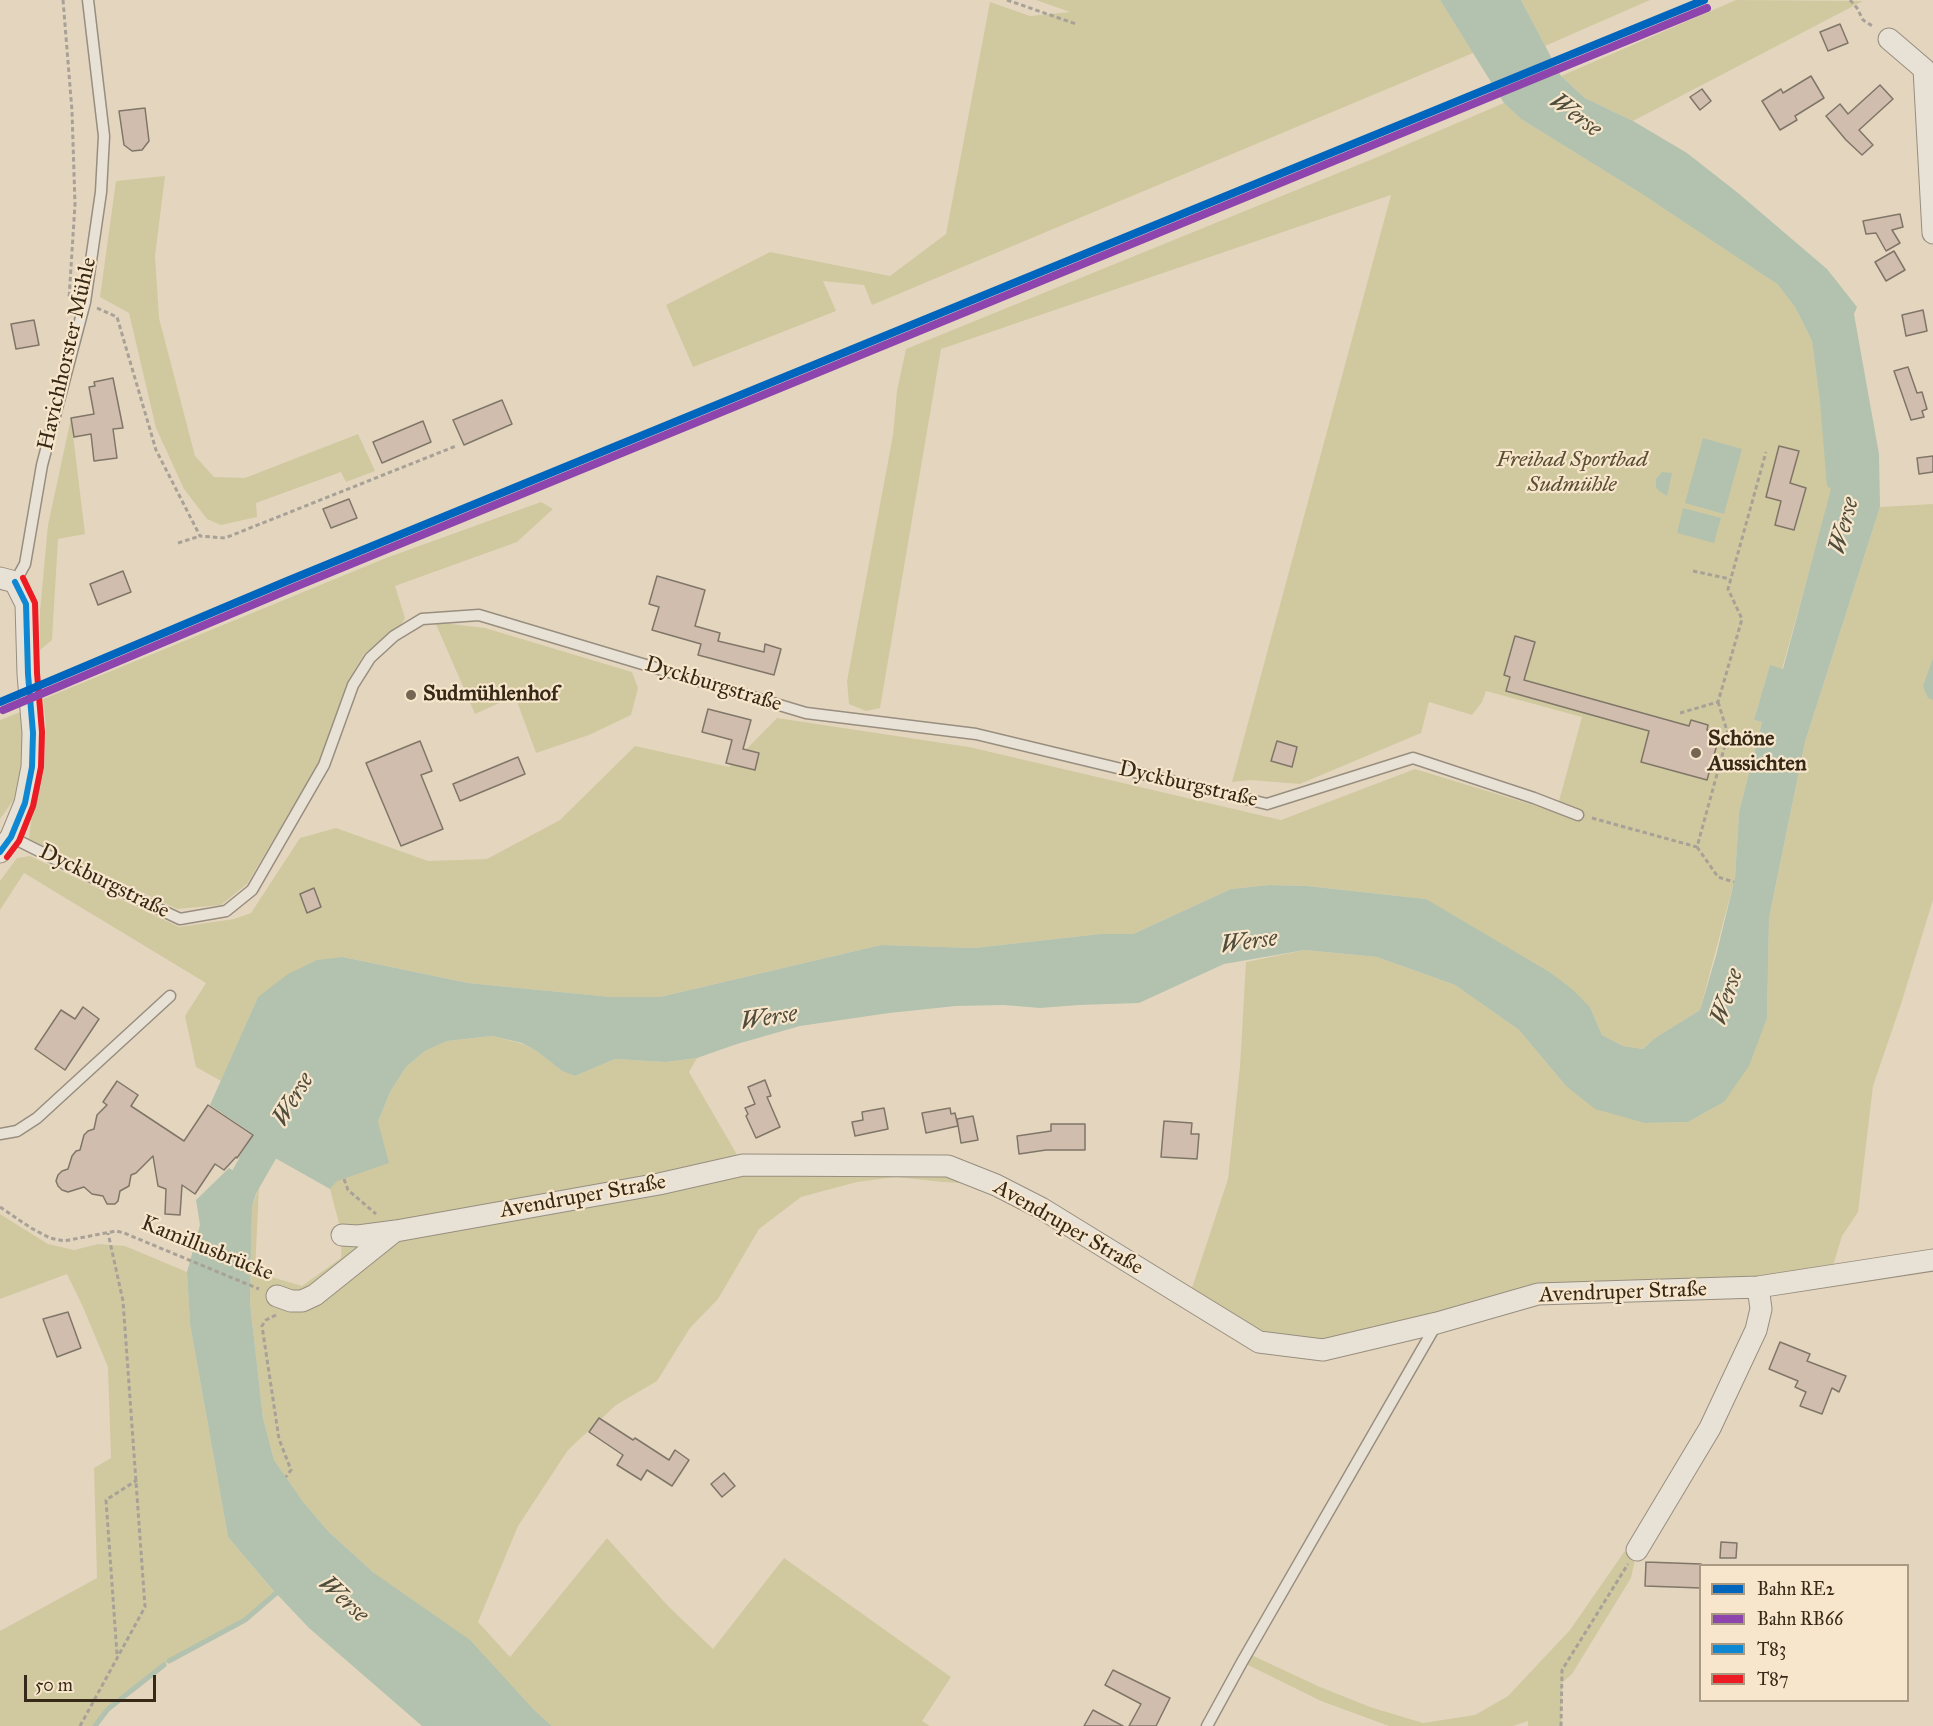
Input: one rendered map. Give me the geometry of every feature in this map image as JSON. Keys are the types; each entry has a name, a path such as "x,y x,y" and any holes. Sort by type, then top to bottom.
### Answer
{"street":[{"path":"1889,39 1923,69 1933,233"},
{"name":"Dyckburgstraße","path":"5,845 25,803 32,767 33,733 26,604 7,580"},
{"name":"Avendruper Straße","path":"302,1301 315,1295 396,1231 659,1184 743,1165 948,1166 996,1185 1041,1208 1259,1342 1323,1350 1437,1323 1538,1294 1758,1287 1933,1260"},
{"path":"342,1235 358,1236 396,1231"},
{"path":"1637,1550 1710,1428 1751,1340 1761,1309 1758,1287"},
{"path":"277,1296 302,1301"}],"lane":[{"name":"Havichhorster Mühle","path":"7,580 25,564 42,465 85,302 101,192 104,136 88,0"},
{"name":"Dyckburgstraße","path":"5,845 87,875 180,919 226,911 252,890 324,765 353,686 370,658 394,636 422,619 480,615 806,713 976,734 1267,804 1413,758 1578,815"},
{"path":"0,1134 17,1131 38,1118 170,996"},
{"path":"1207,1726 1437,1323"}],"path":[{"path":"63,0 72,111 75,204 69,299"},
{"path":"1007,0 1076,24"},
{"path":"1850,0 1863,20 1889,39"},
{"path":"85,302 117,317 156,450 200,536"},
{"path":"178,543 200,536 225,538 456,446"},
{"path":"1696,847 1728,734 1718,702 1742,619 1728,589 1766,452"},
{"path":"1692,571 1730,579"},
{"path":"1680,713 1718,702"},
{"path":"1578,815 1696,847 1718,877 1734,882"},
{"path":"344,1179 348,1191 396,1231"},
{"path":"0,1207 24,1224 50,1238 64,1240 108,1233 123,1301 145,1607 80,1726"},
{"name":"Kamillusbrücke","path":"108,1233 116,1231 124,1233 277,1296"},
{"path":"286,1477 291,1470 279,1439 262,1326 266,1320 291,1309 302,1301"},
{"path":"117,1656 106,1500 137,1480"},
{"path":"1561,1726 1562,1670 1637,1550"}],"green space":[{"path":"1036,0 1440,0 1473,53 872,305 864,285 823,281 836,311 693,367 666,305 770,252 890,276 946,234 990,2 1030,16 1070,12"},
{"path":"1521,0 1650,0 1545,46"},
{"path":"1736,0 1863,1 1633,121 1585,98 1561,76"},
{"name":"Freibad Sportbad Sudmühle","path":"1504,103 1521,119 1642,194 1777,284 1795,307 1812,341 1832,489 1782,669 1770,666 1754,720 1762,722 1739,812 1735,878 1700,1010 1655,1038 1643,1049 1623,1046 1602,1035 1590,1007 1426,899 1307,886 1269,885 1231,889 1133,934 1100,934 974,948 881,945 660,997 611,997 468,983 343,957 258,997 221,1081 196,1067 185,1016 206,983 24,873 0,910 0,881 17,858 30,856 179,927 234,919 251,913 300,838 336,828 428,861 487,859 560,820 635,746 729,767 777,718 969,747 1281,820 1415,769 1556,812 1582,717 1486,691 1482,702 1472,715 1429,702 1421,733 1300,784 1250,780 1232,782 1391,195 941,349 880,708 866,711 849,704 847,681 893,435 897,391 906,349"},
{"path":"165,176 155,256 159,318 195,456 214,477 245,478 358,434 375,471 346,482 341,472 256,503 257,517 221,525 207,519 184,489 156,428 129,313 100,297 116,181"},
{"path":"71,418 85,534 58,539 52,640 40,650 40,611 48,525"},
{"path":"541,502 553,509 517,542 395,586 405,618 400,627 364,654 347,683 318,764 247,884 221,905 177,909 29,839 31,821 44,770 46,727 43,699 386,558"},
{"path":"1933,504 1933,900 1873,1086 1858,1212 1842,1236 1830,1276 1538,1294 1323,1350 1259,1342 1188,1300 1228,1179 1240,1067 1246,962 1305,950 1377,957 1455,985 1519,1030 1566,1086 1645,1123 1688,1122 1724,1102 1767,1018 1769,918 1805,742 1880,507"},
{"path":"435,622 485,628 632,672 638,688 631,715 589,735 536,753 515,696 475,714"},
{"path":"23,711 25,763 15,798 0,819 0,720"},
{"path":"492,1036 523,1044 538,1052 562,1071 575,1076 615,1059 666,1062 697,1058 689,1072 743,1165 948,1166 996,1185 896,1177 857,1182 801,1197 759,1229 718,1299 690,1328 657,1381 616,1405 568,1450 518,1526 478,1622 510,1657 607,1538 667,1605 713,1649 784,1558 951,1677 922,1721 930,1726 552,1726 329,1532 304,1503 274,1460 263,1418 250,1303 252,1207 259,1187 255,1272 302,1286 341,1258 342,1235 330,1189 378,1122 390,1092 406,1067 425,1051 447,1041"},
{"path":"0,1214 48,1244 74,1250 98,1244 125,1246 187,1272 190,1324 228,1537 276,1594 244,1620 169,1661 107,1709 95,1726 0,1726 0,1631 97,1578 94,1468 111,1458 108,1367 83,1307 67,1274 0,1299"},
{"path":"1637,1550 1631,1578 1572,1674 1562,1683 1561,1726 1528,1726 1528,1721 1513,1726 1389,1726 1321,1701 1242,1662 1247,1653 1370,1707 1423,1723 1475,1715 1508,1696 1570,1630 1624,1552"}],"water":[{"path":"1440,0 1521,0 1561,76 1585,98 1633,121 1687,153 1827,269 1857,307 1854,314 1879,454 1880,507 1805,742 1769,918 1767,1018 1749,1066 1724,1102 1688,1122 1645,1123 1595,1109 1566,1086 1519,1030 1455,985 1377,957 1305,950 1224,964 1139,1003 1040,1008 1004,1005 956,1006 889,1013 800,1026 697,1058 666,1062 615,1059 575,1076 562,1071 538,1052 522,1043 492,1036 447,1041 425,1051 406,1067 390,1092 378,1122 389,1163 337,1181 330,1189 275,1158 263,1174 239,1157 254,1135 210,1105 258,997 288,974 317,960 343,957 468,983 611,997 660,997 881,945 974,948 1100,934 1133,934 1231,889 1269,885 1307,886 1426,899 1551,973 1590,1007 1602,1035 1623,1046 1643,1049 1655,1038 1700,1010 1735,878 1739,812 1762,722 1754,720 1770,665 1783,669 1831,489 1827,486 1812,341 1795,307 1777,284 1642,194 1521,119 1504,103"},
{"path":"1703,438 1742,449 1724,514 1685,503"},
{"path":"1662,472 1672,473 1667,496 1656,487 1656,479"},
{"path":"1683,508 1721,518 1714,543 1677,533"},
{"path":"1933,658 1933,700 1928,698 1923,686"},
{"path":"229,1168 258,1187 252,1207 250,1303 263,1418 274,1460 304,1503 329,1532 374,1573 470,1640 534,1710 552,1726 422,1726 309,1628 228,1537 190,1324 187,1272 200,1225 196,1200"}],"building":[{"path":"1840,24 1848,43 1828,51 1820,32"},
{"path":"1811,76 1824,98 1795,116 1797,120 1780,130 1762,101 1781,89 1783,93"},
{"path":"1880,85 1893,99 1859,130 1873,145 1862,155 1826,116 1840,104 1848,114"},
{"path":"1702,89 1711,101 1700,110 1690,97"},
{"path":"145,108 149,141 142,150 132,151 124,145 119,111"},
{"path":"1900,214 1903,227 1892,230 1900,243 1886,251 1876,233 1866,234 1863,221"},
{"path":"1894,251 1905,270 1886,281 1875,262"},
{"path":"1923,310 1927,331 1906,336 1902,315"},
{"path":"34,320 39,345 16,349 11,324"},
{"path":"1908,367 1917,393 1922,392 1927,409 1922,411 1924,417 1911,420 1894,371"},
{"path":"113,378 123,428 113,429 117,458 94,461 91,434 74,437 71,418 94,414 89,387 95,386 94,382"},
{"path":"502,400 512,424 464,445 453,420"},
{"path":"423,421 431,442 382,463 373,442"},
{"path":"1779,446 1799,451 1790,483 1806,488 1794,530 1775,525 1781,501 1766,497"},
{"path":"1933,456 1933,472 1919,474 1917,458"},
{"path":"349,499 357,518 331,528 323,509"},
{"path":"123,571 131,592 98,605 90,584"},
{"path":"657,576 705,590 695,626 720,633 718,641 764,652 765,644 781,649 774,675 698,655 701,644 652,630 659,607 649,604"},
{"path":"1515,636 1535,642 1524,680 1689,726 1691,720 1708,725 1707,730 1720,734 1707,780 1641,762 1649,731 1506,691 1510,677 1504,675"},
{"path":"708,709 751,720 743,749 759,753 755,770 726,763 732,740 702,732"},
{"path":"420,741 432,771 421,775 443,829 401,846 366,763"},
{"path":"1277,741 1297,747 1292,767 1271,761"},
{"path":"518,757 525,774 460,801 453,784"},
{"path":"314,888 321,907 307,913 300,894"},
{"path":"83,1007 99,1019 65,1070 35,1049 61,1010 75,1019"},
{"path":"765,1080 771,1096 767,1097 780,1127 756,1138 746,1116 748,1114 745,1108 755,1104 748,1087"},
{"path":"117,1081 138,1095 131,1106 184,1141 208,1105 253,1135 237,1158 224,1170 215,1164 195,1194 182,1185 180,1215 165,1214 166,1189 158,1186 153,1156 131,1175 129,1186 120,1191 115,1204 107,1204 103,1196 92,1194 84,1187 68,1192 58,1186 56,1181 58,1175 68,1169 72,1156 80,1150 84,1135 94,1129 97,1115 107,1105 103,1102"},
{"path":"884,1108 888,1129 855,1136 852,1122 863,1120 862,1112"},
{"path":"950,1108 951,1114 955,1113 958,1126 926,1133 922,1113"},
{"path":"973,1116 978,1140 961,1143 957,1119"},
{"path":"1164,1121 1192,1123 1191,1134 1199,1134 1197,1159 1161,1157"},
{"path":"1051,1124 1085,1124 1085,1150 1046,1150 1019,1154 1017,1136 1051,1131"},
{"path":"68,1312 81,1348 57,1357 43,1319"},
{"path":"1780,1342 1810,1354 1807,1361 1846,1376 1839,1392 1832,1388 1822,1414 1800,1406 1806,1392 1795,1387 1798,1381 1769,1369"},
{"path":"599,1418 669,1460 675,1450 689,1460 672,1486 647,1470 641,1480 617,1465 623,1455 589,1432"},
{"path":"724,1473 735,1486 722,1497 711,1484"},
{"path":"1721,1542 1737,1543 1736,1558 1720,1558"},
{"path":"1646,1562 1701,1564 1699,1564 1699,1588 1645,1586"},
{"path":"1113,1670 1170,1698 1156,1726 1129,1726 1141,1704 1105,1685"},
{"path":"1093,1710 1123,1726 1084,1726"}],"waterway":[{"name":"Werse","path":"224,1217 274,1130"},
{"path":"169,1661 245,1620 281,1589"},
{"path":"95,1726 108,1709 164,1665"}],"rail line":[{"name":"RE2","path":"0,702 287,581 1704,0"},
{"name":"RB66","path":"3,710 290,589 1707,8"}],"transit line":[{"name":"T87","path":"7,857 19,841 33,806 41,767 42,732 35,603 23,578"},
{"name":"T83","path":"0,852 11,837 25,803 32,767 33,733 26,604 15,582"}],"place":[{"name":"Sudmühlenhof","path":"411,695"},
{"name":"Schöne Aussichten","path":"1696,753"}]}
